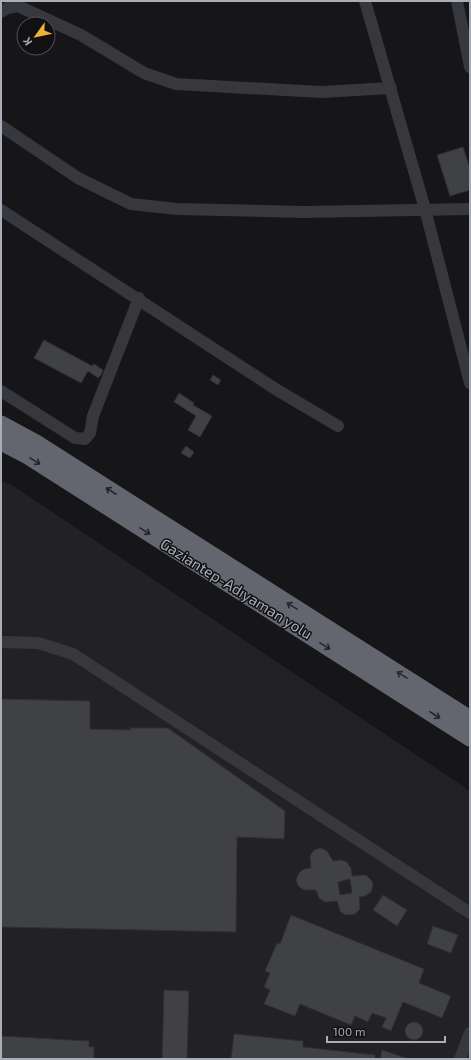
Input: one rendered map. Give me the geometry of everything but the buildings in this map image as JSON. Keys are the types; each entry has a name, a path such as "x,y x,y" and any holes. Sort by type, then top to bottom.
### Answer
{"highway":[{"name":"Gaziantep-Adıyaman yolu","path":"1,424 36,443 470,719"},
{"name":"Gaziantep-Adıyaman yolu","path":"1,442 28,456 470,738"}],"street":[{"path":"365,1 425,209 470,383"},
{"path":"457,1 470,68"},
{"path":"1,12 8,8 18,6 81,35 144,73 176,84 199,87 321,92 391,88"},
{"path":"1,126 78,178 131,204 177,209 288,211 470,209"},
{"path":"1,210 278,390 338,426"},
{"path":"1,391 75,438 85,439 90,433 93,416 138,298"},
{"path":"1,642 38,643 73,654 470,913"},
{"path":"460,1059 470,1033"}],"shaded area":[{"path":"1,481 12,485 470,791 470,1059 1,1059"}]}
